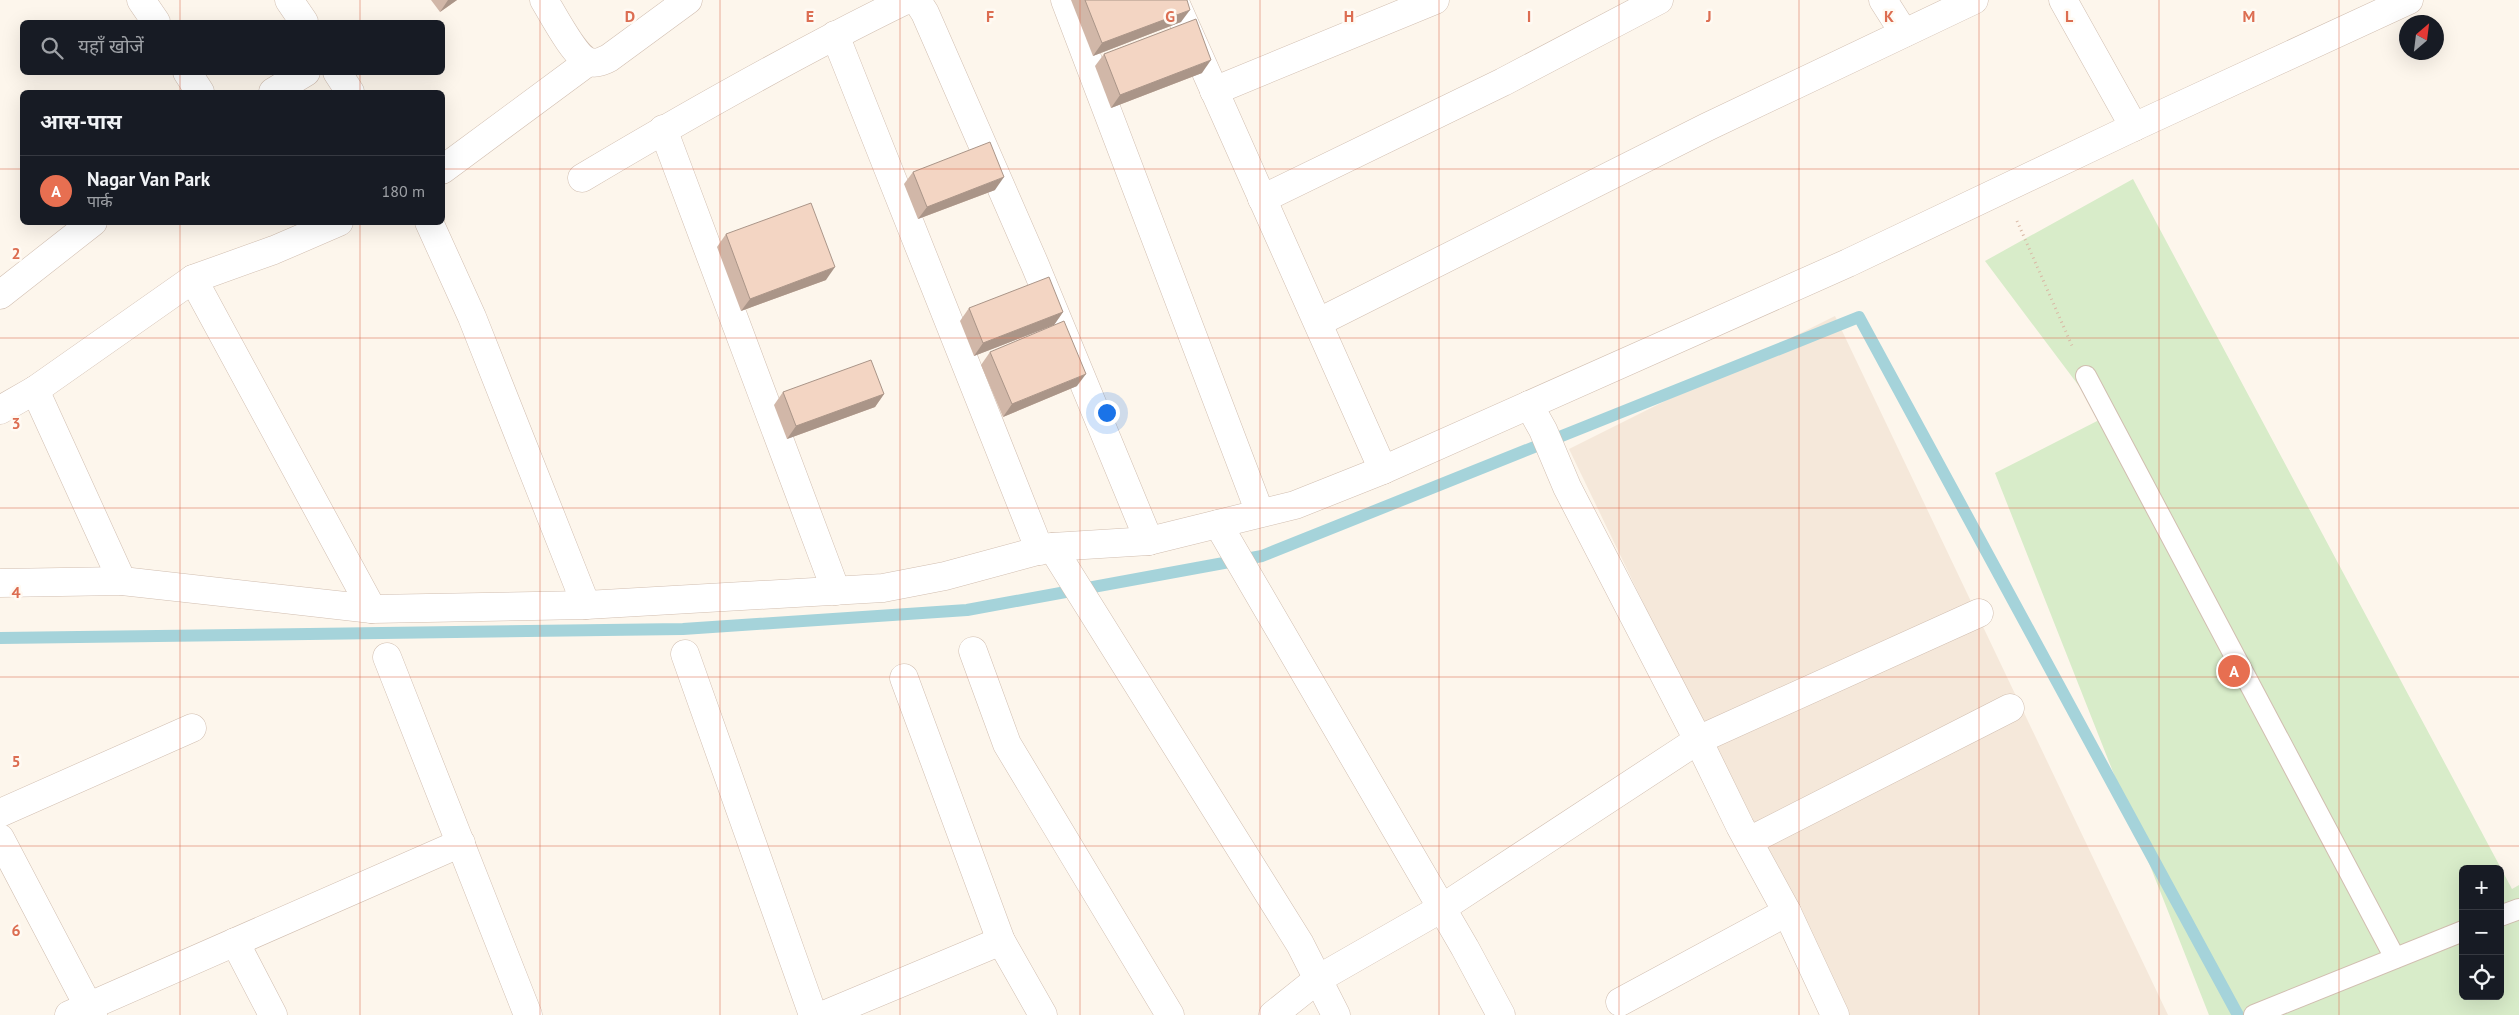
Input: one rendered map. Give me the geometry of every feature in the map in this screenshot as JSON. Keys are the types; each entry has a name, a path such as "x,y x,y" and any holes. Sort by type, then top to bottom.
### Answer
{"street":[{"path":"141,0 155,20"},
{"path":"289,0 303,20"},
{"path":"544,0 579,54 588,62 598,63 609,58 688,0"},
{"path":"582,178 663,130 835,35 908,0 918,2 925,13 1036,265 1149,541"},
{"path":"1065,0 1260,513"},
{"path":"1174,0 1319,322 1383,470"},
{"path":"1214,91 1435,0"},
{"path":"1262,199 1503,82 1658,0"},
{"path":"1883,0 1904,33"},
{"path":"1319,322 1698,132 1974,0"},
{"path":"2063,0 2134,127"},
{"path":"0,583 122,581 372,609 586,605 883,588 1050,552 1224,532 1260,513 1295,505 1383,470 1848,263 2134,127 2409,0"},
{"path":"835,35 1050,552 1086,604 1300,944 1336,1015"},
{"path":"445,168 588,62"},
{"path":"189,75 199,90"},
{"path":"276,90 301,75"},
{"path":"339,75 349,90"},
{"path":"663,130 836,592"},
{"path":"0,295 89,225"},
{"path":"0,410 35,390 193,279 274,250 332,225"},
{"path":"430,225 472,317 586,605"},
{"path":"193,279 372,609"},
{"path":"35,390 122,581"},
{"path":"1529,405 1547,439 1567,487 1748,840 1787,912 1835,1015"},
{"path":"1224,532 1244,570 1442,908 1501,1015"},
{"path":"1274,1015 1318,980 1442,908 1698,740 1978,613"},
{"path":"974,651 1007,744 1170,1015"},
{"path":"684,654 813,1015"},
{"path":"387,657 528,1015"},
{"path":"904,678 1002,941 1043,1015"},
{"path":"1748,840 2010,708"},
{"path":"0,813 192,728"},
{"path":"0,838 84,1012 235,942 461,843"},
{"path":"1620,1002 1787,912"},
{"path":"824,1015 1002,941"},
{"path":"235,942 273,1015"}],"lane":[{"path":"2086,376 2395,958"},
{"path":"2504,915 2519,909"},
{"path":"2254,1015 2459,934"}],"path":[{"path":"2003,189 2086,376"}],"shaded area":[{"path":"1835,316 2168,1015 1842,1015 1569,449"}],"green space":[{"path":"2133,179 2499,865 2459,865 2459,1000 2504,1000 2504,874 2512,889 2519,885 2519,1015 2209,1015 1995,473 2103,418 1985,261"}],"building":[{"path":"1085,0 1187,0 1190,10 1102,43"},
{"path":"1196,19 1211,60 1120,95 1104,54"},
{"path":"990,142 1004,177 927,207 913,172"},
{"path":"811,203 835,267 750,299 726,234"},
{"path":"1049,277 1063,312 983,343 969,308"},
{"path":"1064,321 1086,374 1012,404 990,352"},
{"path":"871,360 884,394 796,426 783,392"}],"waterway":[{"path":"0,638 683,629 967,610 1262,556 1859,317 2238,1015"}],"place":[{"name":"Nagar Van Park","path":"2234,671"}]}
